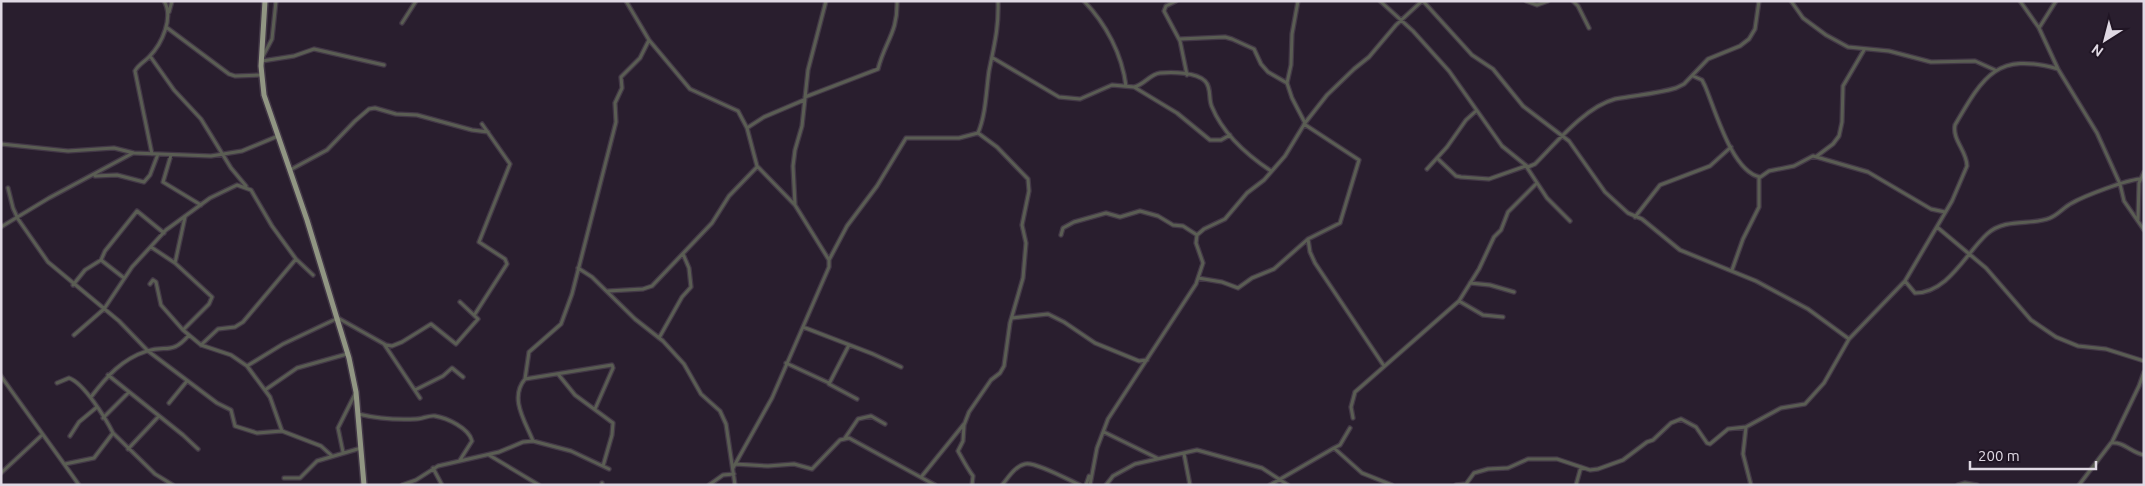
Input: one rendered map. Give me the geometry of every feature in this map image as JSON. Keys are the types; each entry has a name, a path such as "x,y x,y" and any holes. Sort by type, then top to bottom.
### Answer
{"main road":[{"path":"265,1 262,59 264,95 290,170 348,354 356,392 364,485"}],"street":[{"path":"164,1 169,12"},
{"path":"152,154 135,71 150,56 166,27 172,1"},
{"path":"262,59 272,39 276,1"},
{"path":"402,23 416,1"},
{"path":"626,1 649,40 688,87 738,111 747,128 757,166 795,205 830,260"},
{"path":"795,205 793,157 802,126 808,70 826,1"},
{"path":"747,128 764,117 878,69 880,56 897,23 897,1"},
{"path":"978,133 987,97 988,76 993,58 999,17 998,1"},
{"path":"1084,1 1106,30 1122,62 1126,86"},
{"path":"1176,1 1166,6 1164,10 1180,39 1187,75"},
{"path":"1197,278 1222,282 1238,288 1252,278 1274,269 1308,238 1340,223 1359,162 1343,148 1305,124 1292,98 1287,83 1292,65 1292,34 1298,1"},
{"path":"1380,1 1413,31 1449,71 1502,146 1526,166 1536,184 1570,221"},
{"path":"1086,485 1108,419 1196,284 1203,263 1196,243 1197,235 1204,229 1228,217 1247,193 1264,180 1289,150 1305,124 1327,95 1369,57 1401,21 1423,1 1472,55 1492,69 1527,111 1569,141 1605,192 1635,217 1644,221 1680,250 1732,270 1808,309 1849,339"},
{"path":"1526,1 1537,5 1548,1"},
{"path":"1573,1 1578,6 1589,28"},
{"path":"1437,158 1456,176 1461,177 1489,178 1535,164 1586,115 1610,102 1667,91 1684,84 1708,59 1740,46 1749,39 1755,29 1759,1"},
{"path":"1791,1 1803,18 1826,35 1848,47 1889,51 1931,62 1974,61 1995,70"},
{"path":"2020,1 2040,28 2058,69 2097,133 2120,184 2125,203 2144,230"},
{"path":"2040,28 2056,1"},
{"path":"166,27 229,74 234,76 262,75"},
{"path":"1180,39 1228,38 1254,49 1261,64 1268,72 1287,83"},
{"path":"533,441 517,399 520,385 525,379 528,352 556,330 565,316 616,122 615,103 622,88 621,77 640,58 649,40"},
{"path":"262,59 294,56 314,49 384,65"},
{"path":"1732,270 1743,239 1759,207 1760,196 1757,182 1760,177 1769,171 1794,166 1817,156 1833,144 1839,136 1842,122 1843,86 1864,50"},
{"path":"150,56 174,90 201,119 223,155 248,188 296,259 313,275"},
{"path":"993,58 1065,99 1084,98 1107,86 1134,87 1177,114 1210,140 1221,140 1230,135"},
{"path":"1456,485 1466,484 1474,473 1482,470 1504,469 1528,459 1557,459 1590,470 1598,469 1623,460 1647,442 1653,440 1671,423 1681,419 1696,427 1707,443 1710,444 1728,429 1746,427 1781,408 1805,404 1824,383 1849,339 1905,281 1937,227 1967,166 1966,155 1954,133 1955,125 1995,70 2006,64 2020,62 2058,69"},
{"path":"1134,87 1157,74 1199,77 1207,83 1212,107 1230,135 1244,152 1271,171"},
{"path":"1693,76 1704,83 1722,130 1746,171 1760,177"},
{"path":"290,170 327,150 369,109 375,108 396,114 417,115 472,130 488,132"},
{"path":"1427,169 1476,111"},
{"path":"475,314 507,264 505,259 478,242 509,166 508,159 482,124"},
{"path":"734,466 772,398 829,267 830,260 847,226 877,186 905,138 959,138 978,133 998,147 1026,175 1029,193 1022,225 1026,242 1024,268 1012,318 1004,366 1000,374 991,380 969,412 964,424 922,476"},
{"path":"1,144 68,151 114,148 134,153 223,155 278,136"},
{"path":"1635,217 1660,185 1710,166 1731,147"},
{"path":"1,227 18,219 49,198 94,176 134,153"},
{"path":"94,176 117,175 144,182 150,175 158,154"},
{"path":"171,155 162,180 164,184 201,206"},
{"path":"1817,156 1868,172 1931,209 1945,212"},
{"path":"608,291 634,290 652,286 712,222 729,196 757,166"},
{"path":"2138,221 2140,179 2144,172"},
{"path":"1905,281 1915,292 1931,289 1944,282 1989,232 2014,222 2049,219 2076,200 2140,179"},
{"path":"1353,418 1351,411 1353,395 1384,366 1434,326 1459,301 1479,269 1494,237 1501,230 1508,212 1536,184"},
{"path":"74,335 104,309 124,278 164,233 220,192 238,185 248,188"},
{"path":"8,188 18,219 48,262 73,285 104,309 148,351 187,381 231,410 234,423 238,428 258,433 282,431 325,448 331,455"},
{"path":"1061,234 1063,228 1074,222 1106,213 1120,217 1140,210 1158,216 1173,225 1183,226 1197,235"},
{"path":"73,285 85,270 101,260 104,251 137,211 164,233"},
{"path":"175,263 185,217"},
{"path":"1937,227 1969,253 1995,278 2027,317 2056,337 2078,346 2106,349 2144,361"},
{"path":"1308,238 1310,252 1315,263 1384,366"},
{"path":"151,247 175,263 212,297 209,304 183,330"},
{"path":"659,338 682,297 691,287 691,275 683,254"},
{"path":"201,345 218,329 235,327 243,322 296,259"},
{"path":"101,260 124,278"},
{"path":"578,268 608,291 635,319 659,338 684,364 701,394 720,411 724,418 734,466 735,485"},
{"path":"150,284 153,280 156,282 161,305 183,330 201,345 231,355 247,366 273,403 282,431"},
{"path":"1469,283 1490,285 1514,292"},
{"path":"1459,301 1483,314 1503,317"},
{"path":"247,366 283,344 338,318 384,344 396,345 431,324 456,344 478,319 475,314 460,302"},
{"path":"1012,318 1048,314 1064,322 1094,343 1139,361 1148,360"},
{"path":"803,327 902,367"},
{"path":"91,397 108,375 122,363 148,351 174,348 189,335"},
{"path":"384,344 420,398"},
{"path":"829,383 849,345"},
{"path":"265,390 297,368 348,354"},
{"path":"786,363 858,399"},
{"path":"525,379 612,365 613,368 595,409"},
{"path":"415,390 443,376 452,368 463,377"},
{"path":"2079,485 2111,443 2144,372"},
{"path":"558,374 575,395 610,420 614,425 603,466"},
{"path":"108,375 198,449"},
{"path":"1,376 79,485"},
{"path":"57,383 70,378 74,380 91,397 113,433 128,449 155,474 173,485"},
{"path":"169,402 187,381"},
{"path":"103,418 129,392"},
{"path":"343,452 338,428 356,392"},
{"path":"70,436 79,422 97,407"},
{"path":"358,414 403,419 418,419 433,415 457,425 468,433 472,441 459,460"},
{"path":"128,449 159,416"},
{"path":"734,466 798,465 812,469 845,438 858,419 871,416 885,424"},
{"path":"964,424 963,441 958,451 964,458 967,470 973,476 972,485"},
{"path":"1746,427 1743,454 1751,485"},
{"path":"1270,485 1340,445 1350,428"},
{"path":"1104,432 1158,459"},
{"path":"65,464 94,458 113,433"},
{"path":"1,473 42,435"},
{"path":"845,438 854,440 936,485"},
{"path":"402,485 416,480 432,468 459,460 488,455 523,442 533,441 571,451 609,469"},
{"path":"2111,443 2118,443 2133,452 2144,455"},
{"path":"284,478 300,478 316,462 331,455 361,448"},
{"path":"1334,448 1362,473 1392,485"},
{"path":"1106,485 1113,476 1130,467 1202,450 1262,468 1288,485"},
{"path":"1184,454 1190,485"},
{"path":"488,455 539,485"},
{"path":"1002,485 1016,468 1024,464 1031,464 1080,485"},
{"path":"1576,485 1581,467"},
{"path":"432,468 442,485"},
{"path":"1090,485 1091,471"},
{"path":"709,485 723,475 734,474"},
{"path":"1958,485 1965,482 1977,485"}]}
